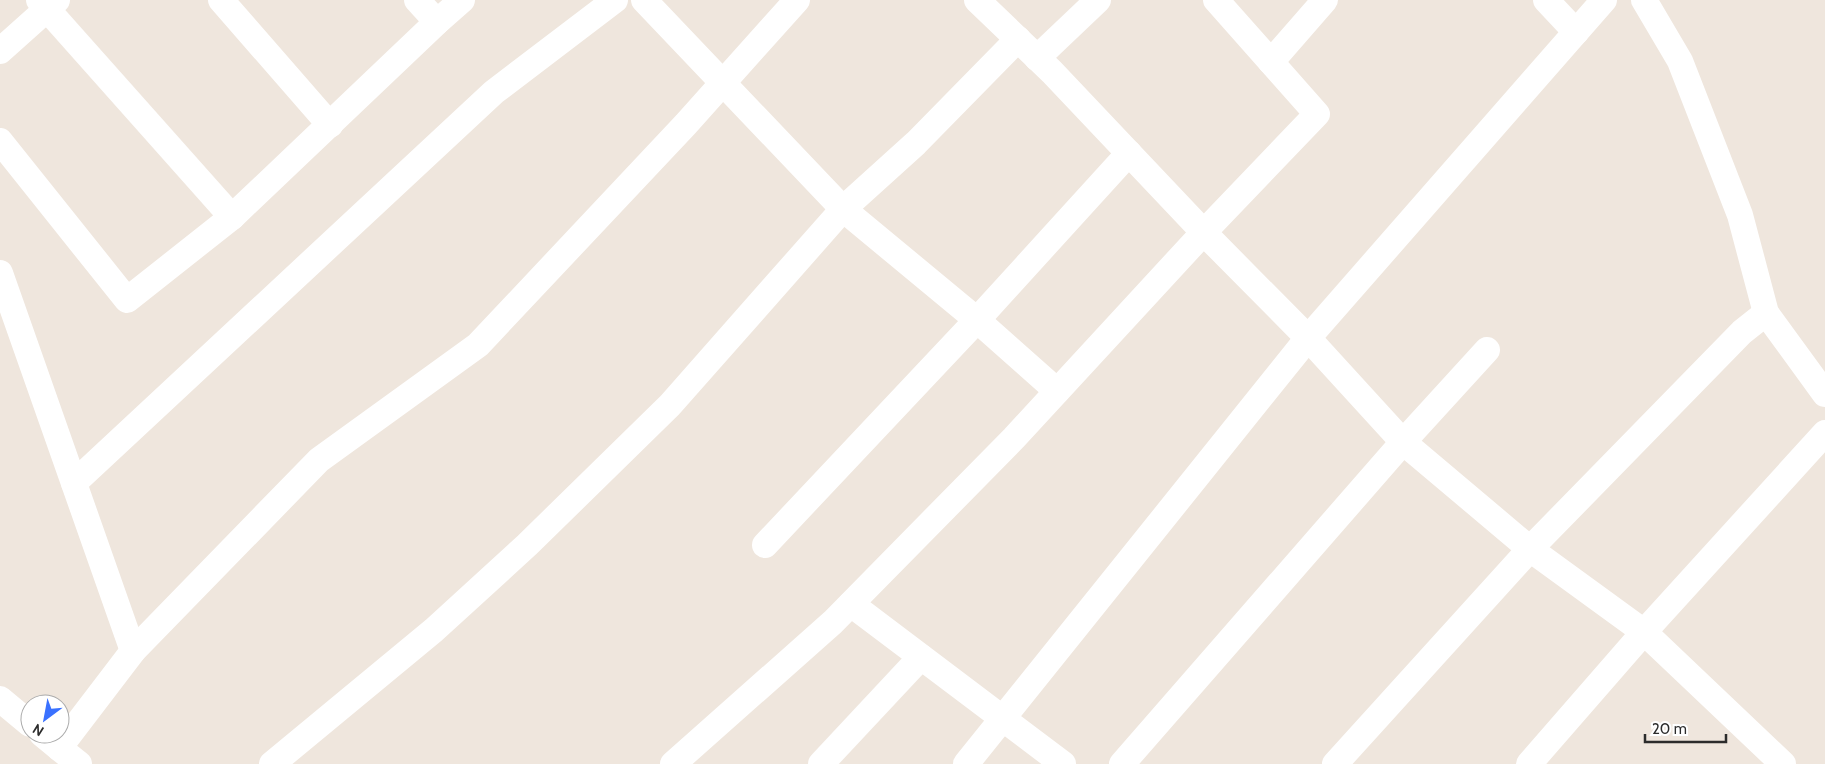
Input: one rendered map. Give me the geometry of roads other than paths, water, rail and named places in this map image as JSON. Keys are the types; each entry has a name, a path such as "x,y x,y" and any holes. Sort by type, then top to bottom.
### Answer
{"street":[{"path":"221,0 330,125"},
{"path":"417,0 436,22"},
{"path":"0,142 127,300 232,217 436,22 462,0"},
{"path":"74,483 494,92 615,0"},
{"path":"644,0 843,209 977,320 1057,391"},
{"path":"70,720 133,651 319,460 478,346 686,124 797,0"},
{"path":"977,0 1037,58 1308,338 1403,442 1530,549 1644,632 1783,764"},
{"path":"1037,58 1098,0"},
{"path":"673,764 851,604 1007,445 1204,232 1317,114 1216,0"},
{"path":"1270,62 1324,0"},
{"path":"1546,0 1576,32"},
{"path":"966,764 1308,338 1604,0"},
{"path":"1644,0 1680,61 1736,206 1766,313 1825,394"},
{"path":"0,51 48,3 232,217"},
{"path":"272,764 434,630 534,538 670,405 843,209 916,143 1018,39"},
{"path":"765,545 977,320 1129,153"},
{"path":"0,273 133,651"},
{"path":"1335,764 1530,549 1742,332 1766,313"},
{"path":"1122,764 1403,442 1487,350"},
{"path":"1529,764 1644,632 1825,433"},
{"path":"851,604 1062,764"},
{"path":"821,764 921,656"},
{"path":"0,699 20,716"},
{"path":"55,744 79,764"}]}
